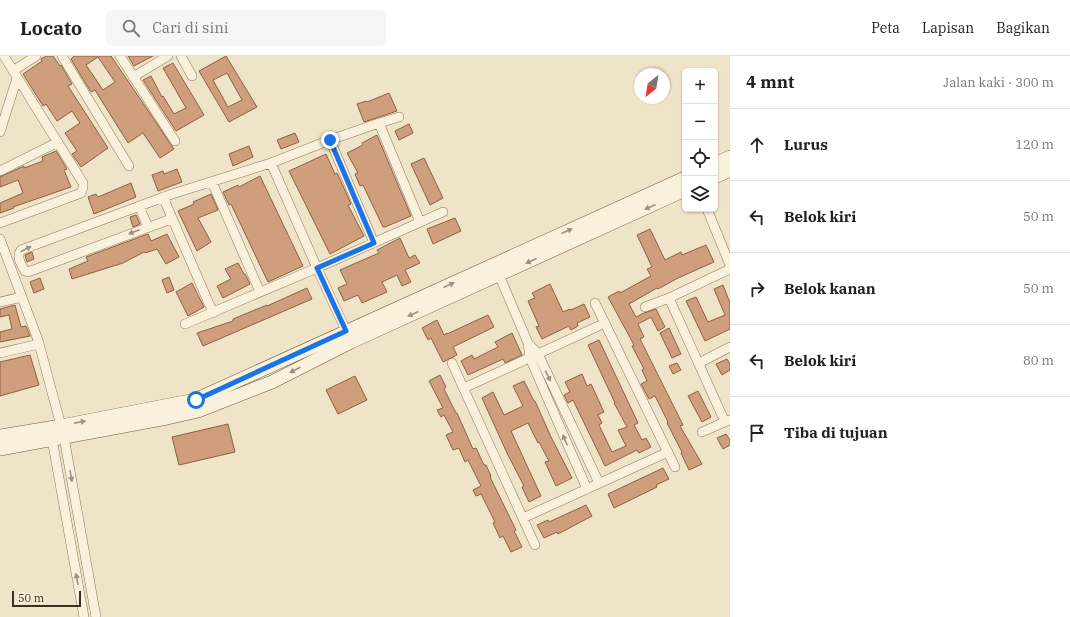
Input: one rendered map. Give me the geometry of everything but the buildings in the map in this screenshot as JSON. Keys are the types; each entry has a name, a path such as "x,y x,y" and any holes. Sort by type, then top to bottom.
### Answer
{"street":[{"path":"0,223 81,193 83,188 83,183 4,56"},
{"path":"0,132 15,74 36,56"},
{"path":"62,56 129,166"},
{"path":"120,56 175,141"},
{"path":"133,77 168,56"},
{"path":"181,56 192,76"},
{"path":"171,219 148,226 28,272 25,271 19,259 21,250 163,197 271,163 379,122 399,117"},
{"path":"379,122 420,222"},
{"path":"330,140 374,243"},
{"path":"0,171 58,142"},
{"path":"718,163 730,157"},
{"path":"271,163 317,268 349,336"},
{"path":"717,176 730,170"},
{"path":"349,336 682,179"},
{"path":"212,182 260,292"},
{"path":"0,449 57,432 196,400 499,275 682,191"},
{"path":"163,197 171,219 213,313"},
{"path":"140,206 148,226"},
{"path":"185,324 443,212"},
{"path":"708,212 730,265"},
{"path":"0,239 39,344 96,617"},
{"path":"646,307 669,298 730,269"},
{"path":"499,275 534,356 562,404 599,483"},
{"path":"0,302 22,297"},
{"path":"669,298 727,420 702,432"},
{"path":"595,303 675,468"},
{"path":"464,388 605,323"},
{"path":"0,353 39,344"},
{"path":"699,363 730,347"},
{"path":"534,356 552,408 587,489"},
{"path":"452,363 535,545"},
{"path":"552,408 562,404"},
{"path":"0,436 57,432"},
{"path":"57,432 84,612 94,606"},
{"path":"523,518 668,452"},
{"path":"573,459 585,455"}],"route":[{"path":"196,400 346,331 317,268 374,243 330,140"}]}
